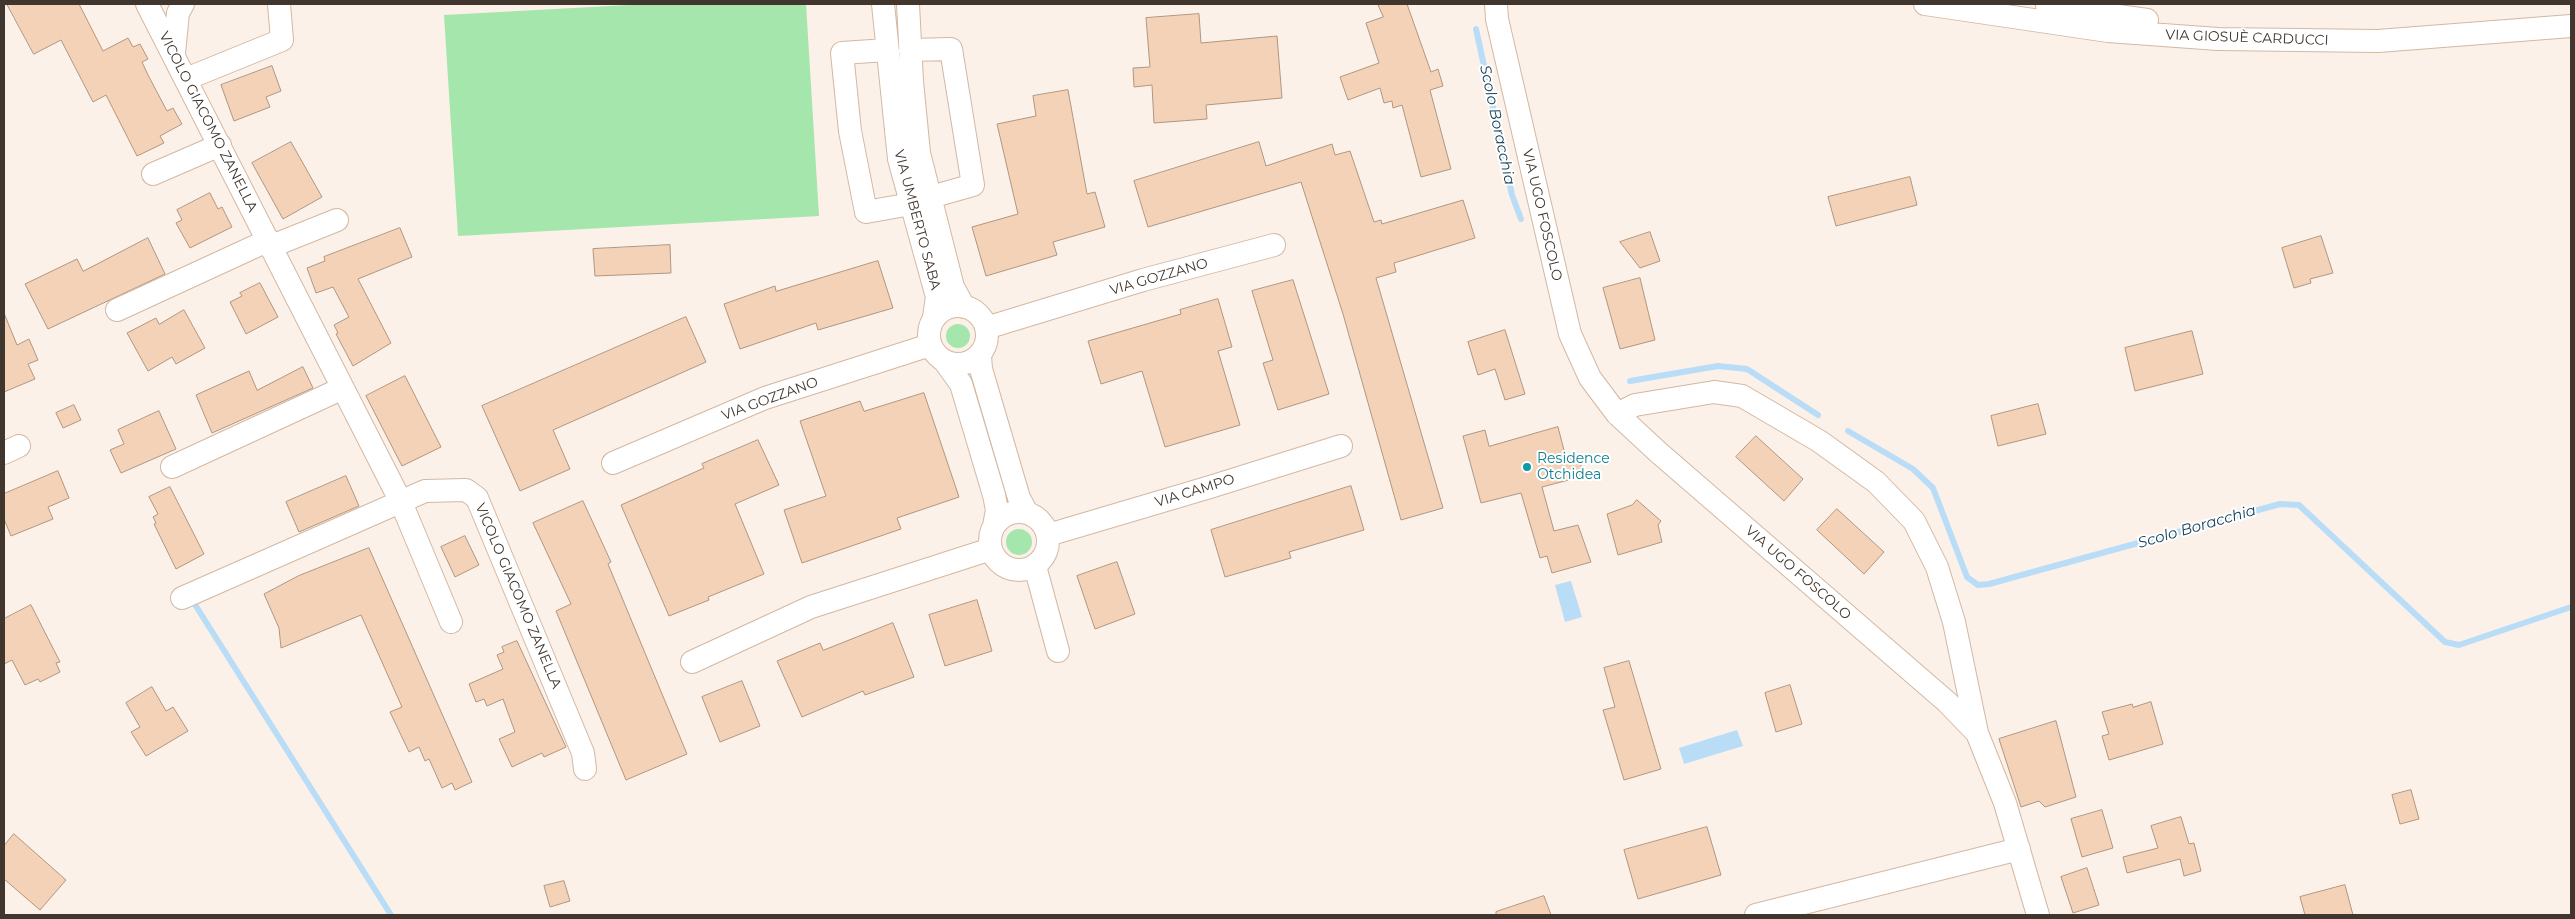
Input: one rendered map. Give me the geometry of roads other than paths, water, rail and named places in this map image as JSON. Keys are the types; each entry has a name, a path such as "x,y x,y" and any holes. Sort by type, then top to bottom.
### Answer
{"street":[{"name":"VICOLO GIACOMO ZANELLA","path":"148,4 401,502"},
{"path":"174,54 178,13 182,4"},
{"path":"186,79 282,40 279,4"},
{"name":"VIA UMBERTO SABA","path":"883,4 899,159 921,200 953,287 964,307"},
{"name":"VIA UMBERTO SABA","path":"908,4 921,200 937,297 934,318"},
{"name":"VIA UGO FOSCOLO","path":"1496,4 1497,19 1570,334 1590,378 1617,414 1658,452 1947,702 1977,733"},
{"name":"VIA GIOSUÈ CARDUCCI","path":"1925,4 2028,9 2193,27 2295,30 2402,28 2465,24 2571,10"},
{"name":"VIA GIOSUÈ CARDUCCI","path":"2028,9 2074,33 2108,31 2218,39 2378,41 2571,26"},
{"path":"887,50 842,53 850,131 866,212 973,186 951,49 910,50"},
{"path":"153,174 220,146"},
{"path":"117,310 270,243 337,220"},
{"name":"VIA GOZZANO","path":"986,328 1143,280 1274,245"},
{"path":"994,526 1008,514 1027,513 1041,521 1048,535 1045,555 1035,566 1022,570 1012,570 1003,566 991,549 990,542 997,510 994,495 961,384 938,354 928,336 934,318 948,308 964,307 978,314 986,328 987,337 980,355 981,369 1016,489 1027,513"},
{"path":"938,354 967,363 980,355"},
{"name":"VIA GOZZANO","path":"613,462 765,398 938,354"},
{"path":"172,467 343,388"},
{"name":"VIA UGO FOSCOLO","path":"1617,414 1636,405 1714,392 1742,396 1819,440 1876,482 1914,521 1937,566 1954,622 1977,733 2005,802 2038,915"},
{"name":"VIA CAMPO","path":"1048,535 1210,488 1341,446"},
{"name":"VICOLO GIACOMO ZANELLA","path":"182,598 425,492 466,490 478,498 583,753 585,769"},
{"path":"401,502 451,622"},
{"path":"692,662 811,607 991,549"},
{"path":"1035,566 1058,650"},
{"path":"1756,915 2019,849"}],"water":[{"path":"1571,581 1582,617 1565,622 1555,585"},
{"path":"1737,730 1743,746 1684,764 1679,748"}],"waterway":[{"name":"Scolo Boracchia","path":"1476,29 1512,195 1521,219"},
{"name":"Scolo Boracchia","path":"1630,381 1718,366 1747,369 1818,415"},
{"name":"Scolo Boracchia","path":"1848,431 1913,469 1933,488 1967,577 1978,585 1989,584 2280,504 2299,505 2445,642 2459,645 2571,607"},
{"path":"194,603 391,915"}],"place":[{"name":"Residence Otchidea","path":"1527,467"}]}
